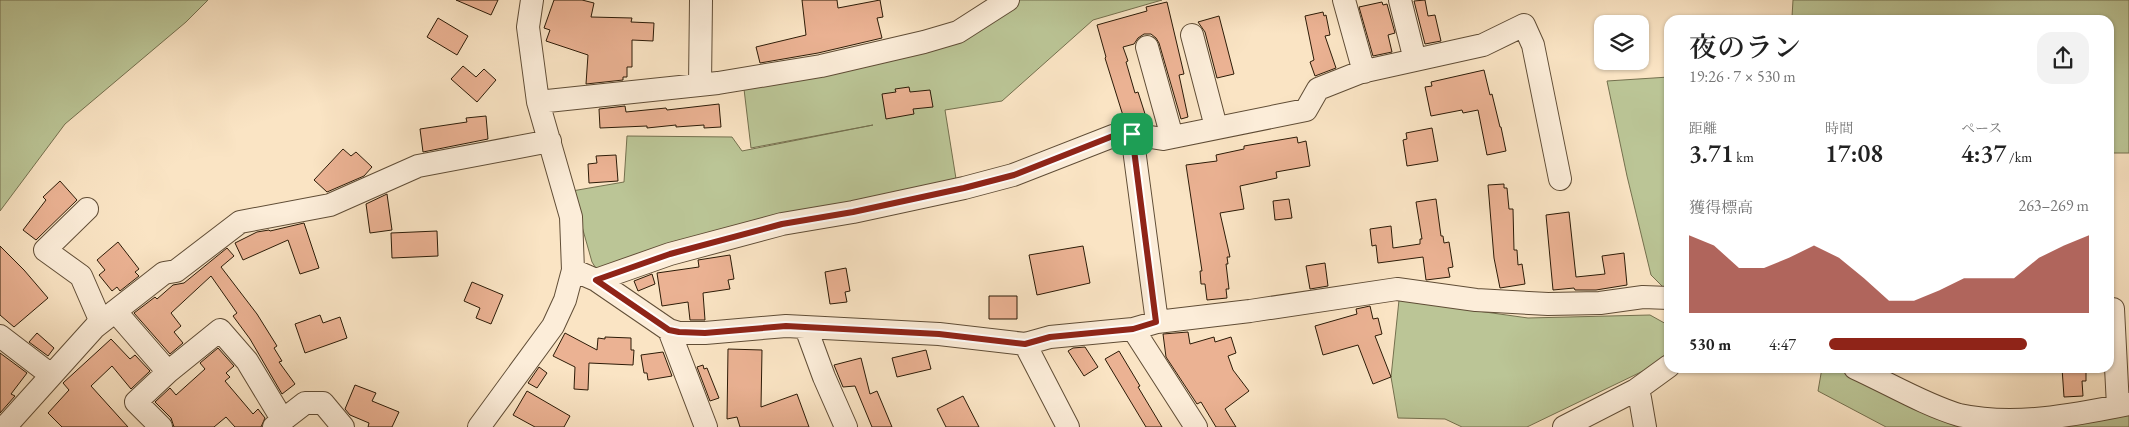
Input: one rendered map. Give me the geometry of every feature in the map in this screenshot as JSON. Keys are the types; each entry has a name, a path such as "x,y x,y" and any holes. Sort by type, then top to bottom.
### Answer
{"street":[{"path":"478,427 553,326 565,300 573,270 571,217 538,102 528,27 532,0"},
{"path":"700,85 701,0"},
{"path":"1344,0 1364,72"},
{"path":"1400,0 1416,60"},
{"path":"538,102 700,85 821,66 924,42 958,32 1005,1"},
{"path":"596,280 670,254 782,224 853,212 1014,175 1113,136 1132,134 1163,139 1306,110 1318,89 1364,72 1483,44 1524,25 1533,44 1560,180"},
{"path":"1192,35 1216,127"},
{"path":"1147,47 1172,137"},
{"path":"1132,134 1156,322"},
{"path":"4,424 108,316 164,273 176,271 240,222 330,205 418,166 550,141"},
{"path":"86,210 45,250 81,276 108,316 168,372"},
{"path":"573,270 596,280 669,330 679,332 705,333 786,326 939,334 1025,344 1050,337 1133,329 1156,322 1250,311 1397,289 1476,300 1548,304 1600,303 1643,297 1664,298"},
{"path":"1866,373 1958,415 1985,420 2034,421 2123,405 2114,319"},
{"path":"806,328 824,377 846,427"},
{"path":"1133,329 1196,427"},
{"path":"161,427 136,402 168,372 220,330 247,361 278,423 305,403 323,403 342,427"},
{"path":"669,330 706,427"},
{"path":"0,336 51,375"},
{"path":"1025,344 1068,427"},
{"path":"1564,427 1636,390 1664,370"},
{"path":"1636,390 1640,398 1645,427"}],"green space":[{"path":"0,0 208,0 186,22 65,124 0,211"},
{"path":"1012,0 1162,0 1093,20 1002,101 945,110 957,185 597,270 592,262 572,191 624,182 627,136 732,137 742,151 873,125 751,148 744,89 978,20"},
{"path":"1793,0 2129,0 2129,153 2114,153 2114,15 1792,15"},
{"path":"1664,77 1664,288 1651,275 1627,176 1607,81"},
{"path":"1399,300 1528,318 1650,315 1664,323 1664,361 1527,427 1462,427 1445,419 1398,418 1391,377"},
{"path":"1821,373 1846,373 1970,427 1886,427 1818,391"},
{"path":"2129,410 2129,427 2004,427"}],"building":[{"path":"456,0 498,0 491,15"},
{"path":"554,0 582,0 594,3 591,17 632,18 631,22 654,23 653,41 632,40 632,67 627,67 627,77 623,77 623,80 586,84 588,55 546,41 550,30 544,28"},
{"path":"802,0 837,0 838,8 880,0 883,17 877,18 882,38 818,53 760,63 756,47 806,35"},
{"path":"1425,0 1428,16 1435,15 1441,41 1425,44 1414,1"},
{"path":"1167,2 1184,74 1179,75 1188,117 1181,119 1159,43 1151,34 1144,34 1134,44 1123,47 1135,93 1138,92 1146,117 1125,122 1097,25 1147,11 1146,7"},
{"path":"1382,2 1383,5 1387,4 1395,33 1388,35 1392,52 1373,56 1359,7"},
{"path":"1323,12 1324,16 1326,15 1330,35 1325,36 1336,68 1315,76 1310,62 1314,60 1305,16"},
{"path":"1219,16 1234,74 1217,78 1205,32 1198,22"},
{"path":"438,18 468,36 457,55 427,37"},
{"path":"463,66 476,77 484,69 496,80 477,102 451,79"},
{"path":"1484,70 1506,151 1487,155 1478,110 1463,113 1462,110 1431,116 1425,87 1432,86 1431,82"},
{"path":"909,87 910,92 930,90 933,107 913,109 914,114 886,119 882,94 896,92 895,89"},
{"path":"719,104 721,127 704,128 704,125 676,127 676,125 647,128 647,126 600,128 599,109 625,106 626,112 666,108 667,110"},
{"path":"486,116 488,139 423,152 420,129 467,122 466,118"},
{"path":"1432,128 1438,161 1407,166 1403,140 1407,139 1406,133"},
{"path":"1297,137 1298,143 1306,141 1310,166 1276,172 1277,178 1240,186 1244,209 1220,213 1230,257 1227,257 1228,264 1226,264 1229,289 1226,289 1227,298 1207,300 1205,284 1201,284 1200,271 1202,271 1186,165 1217,161 1216,155 1244,149 1244,146"},
{"path":"343,149 351,156 356,152 372,167 364,176 327,192 314,180"},
{"path":"616,155 618,181 589,183 588,164 597,163 596,156"},
{"path":"60,181 77,200 36,240 23,230 46,200 43,197"},
{"path":"1504,184 1504,188 1507,188 1509,209 1513,209 1514,250 1517,250 1518,265 1522,264 1525,284 1500,288 1494,258 1488,185"},
{"path":"387,194 392,230 370,233 366,204"},
{"path":"1289,199 1292,218 1275,220 1273,201"},
{"path":"1436,199 1441,236 1443,236 1444,243 1449,242 1453,267 1448,268 1450,277 1426,280 1423,257 1378,263 1376,245 1372,246 1370,229 1391,226 1393,248 1420,244 1420,239 1422,239 1416,202"},
{"path":"1569,212 1576,277 1605,274 1602,256 1624,253 1627,285 1596,290 1575,290 1574,288 1553,290 1546,215"},
{"path":"304,223 319,268 300,274 288,240 243,260 235,243 257,232"},
{"path":"437,231 438,256 392,258 391,233"},
{"path":"118,242 139,269 135,272 139,276 120,291 117,287 112,291 99,275 105,270 97,260"},
{"path":"0,246 48,298 14,327 0,315"},
{"path":"1083,246 1090,283 1037,295 1029,255"},
{"path":"227,248 234,256 221,267 257,314 277,346 274,348 282,361 279,362 295,384 282,394 250,339 233,316 237,313 211,276 171,313 181,326 174,332 183,343 170,354 134,313 155,297 157,299 173,285 184,283"},
{"path":"730,255 734,279 728,280 730,289 703,293 705,320 690,320 688,302 662,306 657,273 699,267 698,260"},
{"path":"1325,263 1328,286 1310,289 1306,266"},
{"path":"846,268 850,291 845,292 847,302 830,304 825,272"},
{"path":"652,274 655,284 638,291 634,281"},
{"path":"472,282 503,295 491,324 476,318 480,308 464,301"},
{"path":"989,296 1017,296 1017,319 989,319"},
{"path":"1370,306 1373,319 1378,318 1382,334 1375,336 1391,377 1373,384 1358,345 1323,355 1315,326 1357,314 1356,309"},
{"path":"320,315 323,323 340,317 347,338 305,353 295,324"},
{"path":"1188,332 1190,344 1214,337 1215,342 1231,337 1236,353 1228,356 1233,370 1249,391 1225,409 1236,427 1216,427 1201,402 1197,404 1166,357 1163,334"},
{"path":"37,333 54,348 48,356 29,342"},
{"path":"565,333 597,350 598,338 631,338 631,350 634,350 633,365 589,363 588,390 574,389 575,367 553,356"},
{"path":"111,339 130,359 135,355 150,371 131,389 112,366 91,386 128,427 62,427 48,413 69,390 63,383"},
{"path":"1085,347 1098,367 1084,376 1068,351 1073,348"},
{"path":"218,348 234,366 226,373 230,377 225,381 253,414 258,409 265,418 261,427 235,427 226,417 214,427 174,427 171,418 155,402 170,388 176,395 205,369 200,363"},
{"path":"728,349 762,350 761,407 797,394 809,427 740,427 737,417 727,419"},
{"path":"926,350 931,369 897,377 892,358"},
{"path":"1119,351 1162,427 1146,427 1105,359"},
{"path":"663,352 672,376 648,380 647,373 644,373 641,355"},
{"path":"0,353 27,373 11,394 15,396 0,413"},
{"path":"861,358 870,394 877,391 892,427 872,427 855,386 843,387 834,365"},
{"path":"703,365 704,369 707,368 719,398 710,401 697,367"},
{"path":"539,367 547,373 537,388 528,383"},
{"path":"2062,373 2086,373 2086,381 2082,381 2083,396 2064,397"},
{"path":"355,385 376,393 372,401 399,412 392,427 368,427 369,423 350,415 345,409"},
{"path":"527,391 570,416 564,427 535,427 513,415"},
{"path":"963,396 979,427 946,427 937,409"}],"route":[{"path":"1132,134 1156,322 1133,329 1050,337 1025,344 939,334 786,326 705,333 679,332 669,330 596,280 670,254 782,224 853,212 1014,175 1113,136 1132,134"}]}
